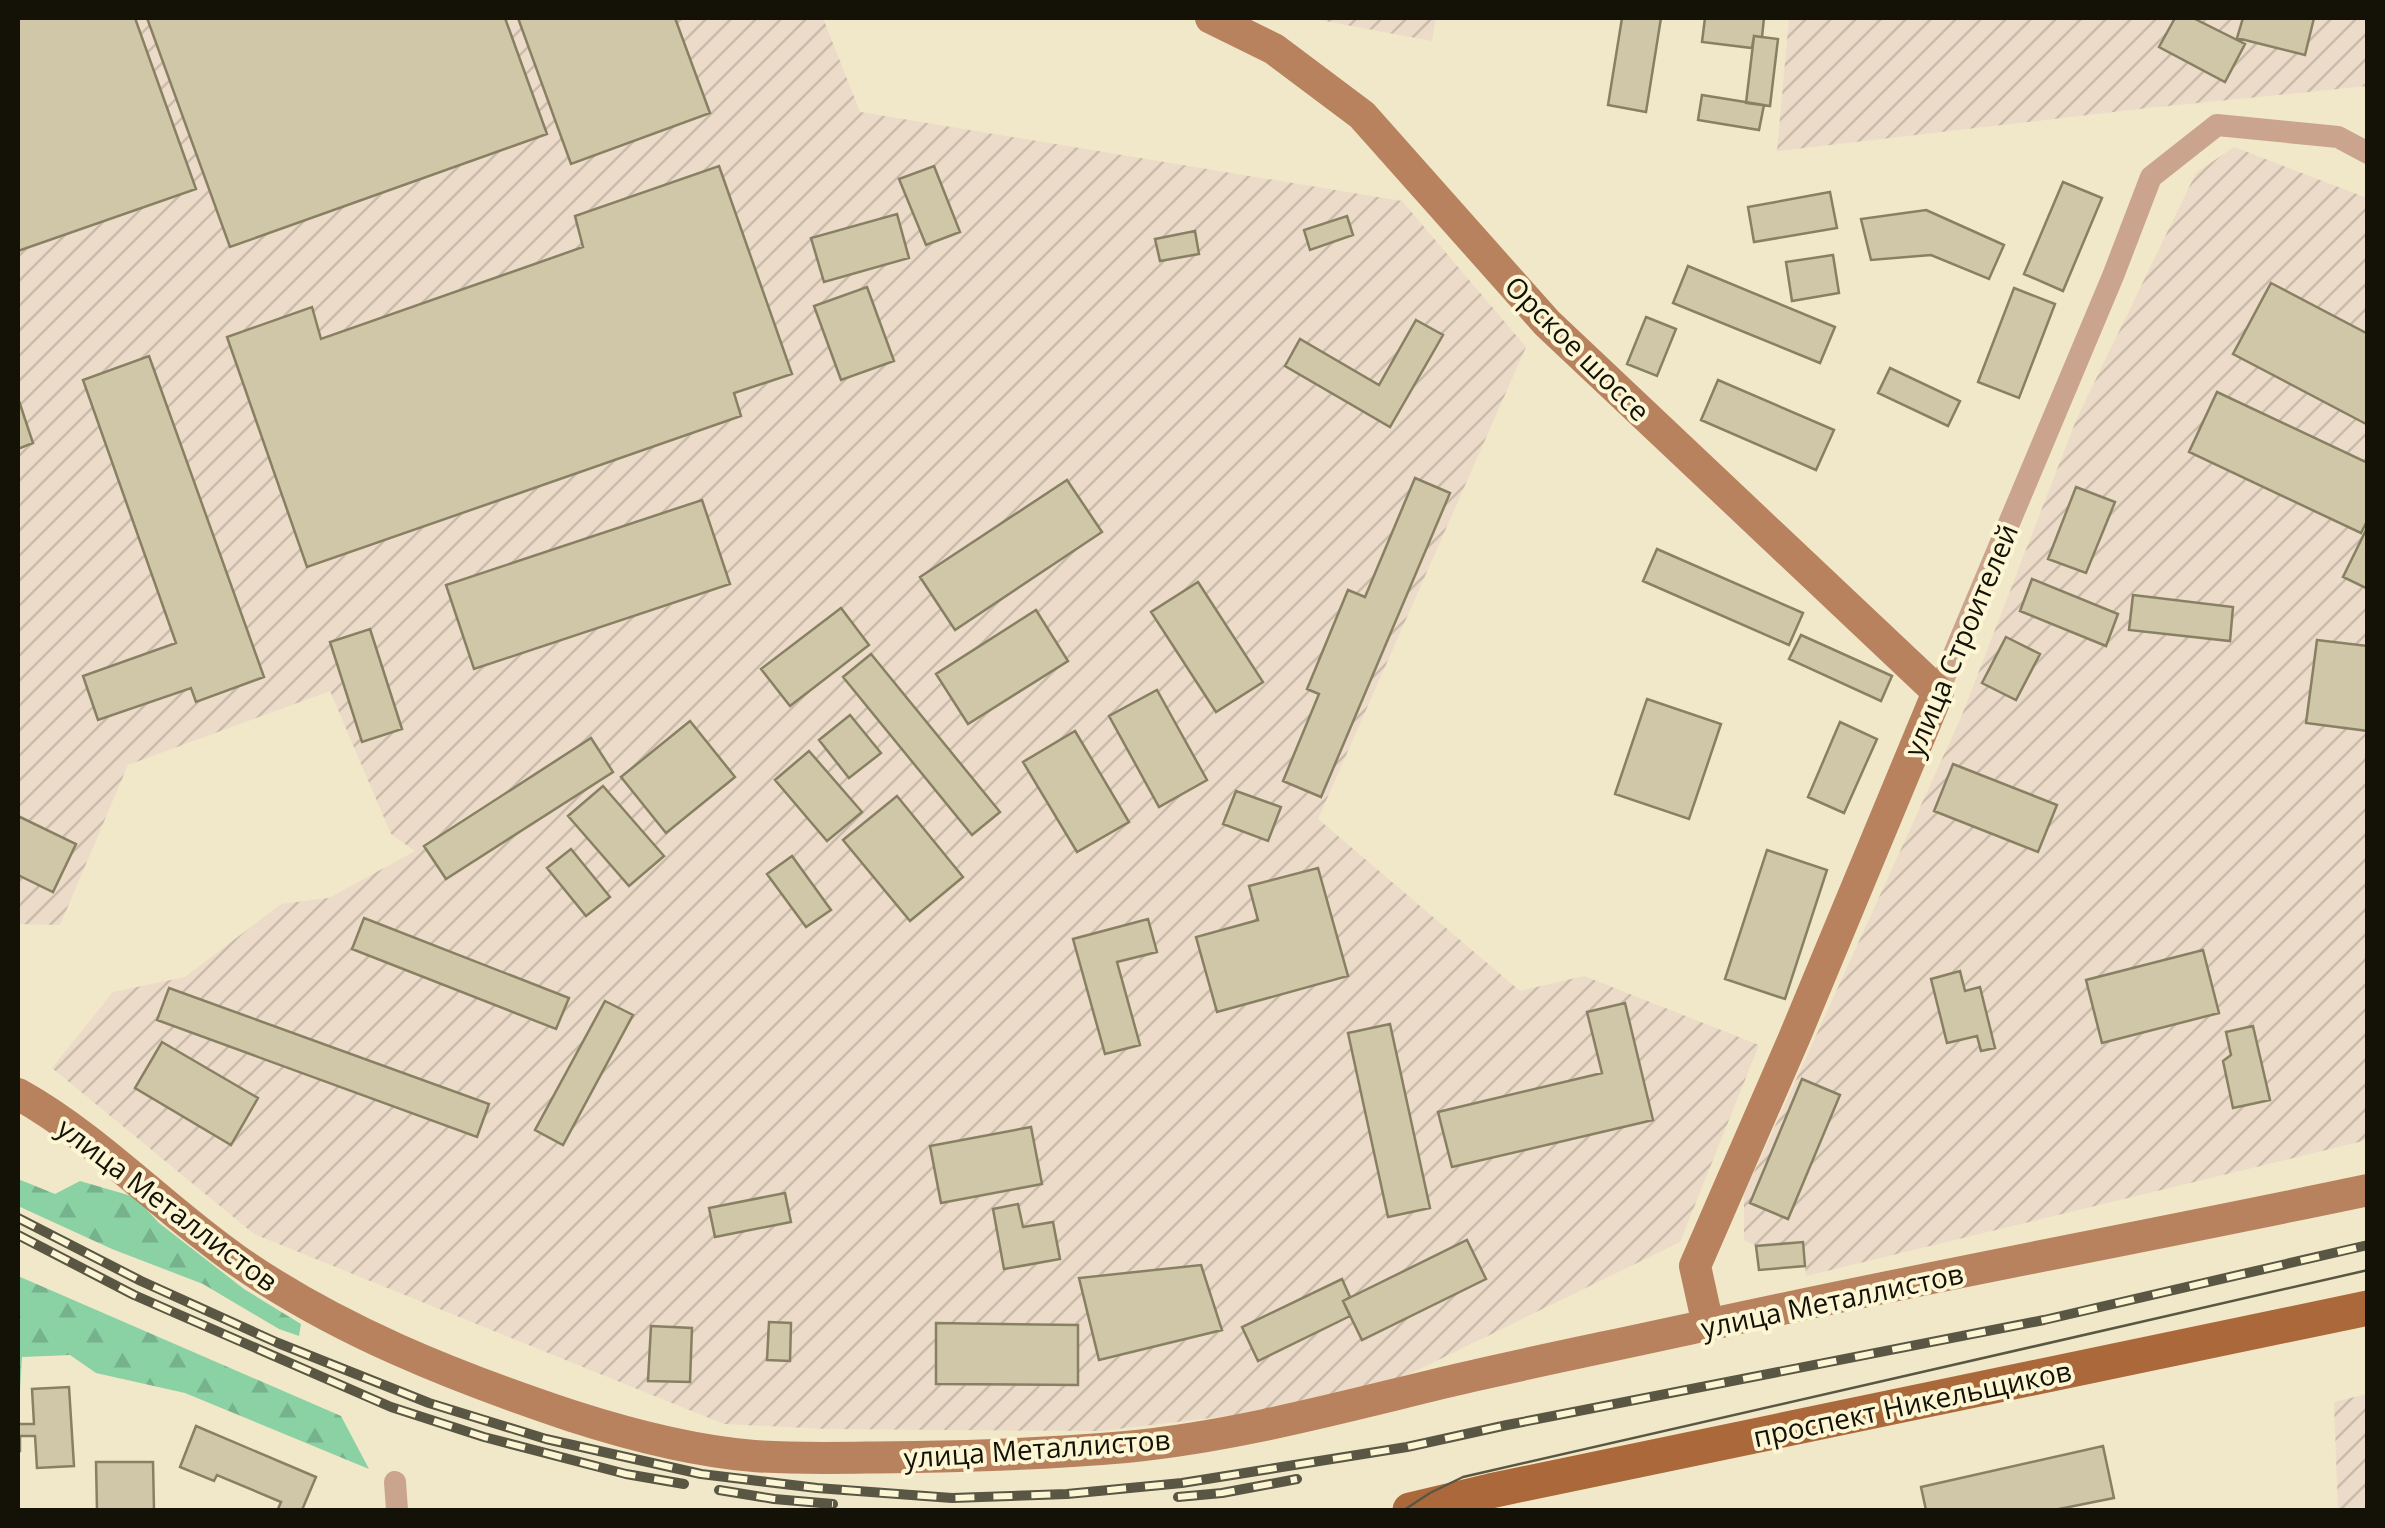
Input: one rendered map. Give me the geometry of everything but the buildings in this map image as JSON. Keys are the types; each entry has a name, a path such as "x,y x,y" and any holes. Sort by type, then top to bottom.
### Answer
{"main road":[{"name":"Орское шоссе","path":"1211,18 1274,48 1362,116 1547,323 1938,692"},
{"name":"улица Строителей","path":"1708,1324 1695,1266 1938,692"},
{"name":"улица Металлистов","path":"18,1094 64,1124 238,1261 308,1306 378,1341 572,1416 661,1442 752,1456 972,1456 1130,1446 1287,1422 1708,1324 2368,1190"},
{"name":"проспект Никельщиков","path":"1450,1504 2368,1308"},
{"path":"1410,1510 1450,1504"}],"street":[{"name":"улица Строителей","path":"1938,692 2151,177 2217,126 2338,137 2368,153"},
{"path":"395,1482 397,1510"}],"shaded area":[{"path":"18,18 823,18 860,112 1402,201 1526,347 1318,819 1520,991 1584,976 1759,1045 1680,1242 1389,1384 1252,1413 1101,1431 826,1429 724,1424 254,1234 52,1068 113,992 185,977 281,904 329,898 415,851 391,834 330,691 128,765 60,925 18,924"},
{"path":"1309,18 1436,18 1432,41"},
{"path":"1789,18 2367,18 2367,86 1777,151"},
{"path":"2234,147 2367,198 2367,1140 1806,1276 1805,1266 1759,1270 1756,1246 1744,1240 1744,1194 1962,715 2077,418 2196,173"},
{"path":"2367,1394 2367,1510 2338,1510 2334,1402"}],"green space":[{"path":"18,1179 55,1194 80,1181 135,1197 159,1223 244,1289 301,1324 299,1336 279,1329 203,1284 112,1249 18,1206"},
{"path":"18,1276 341,1416 369,1469 185,1393 96,1373 70,1355 22,1357 18,1391"}],"tram line":[{"path":"1404,1510 1463,1477 2368,1270"}],"railway":[{"path":"18,1218 141,1281 278,1343 429,1403 546,1439 701,1474 952,1498 1067,1494 1182,1483 1407,1447 2044,1320 2368,1245"},
{"path":"18,1235 134,1295 391,1407 484,1437 626,1474 684,1484"},
{"path":"1178,1497 1297,1479"},
{"path":"719,1490 833,1504"}]}
